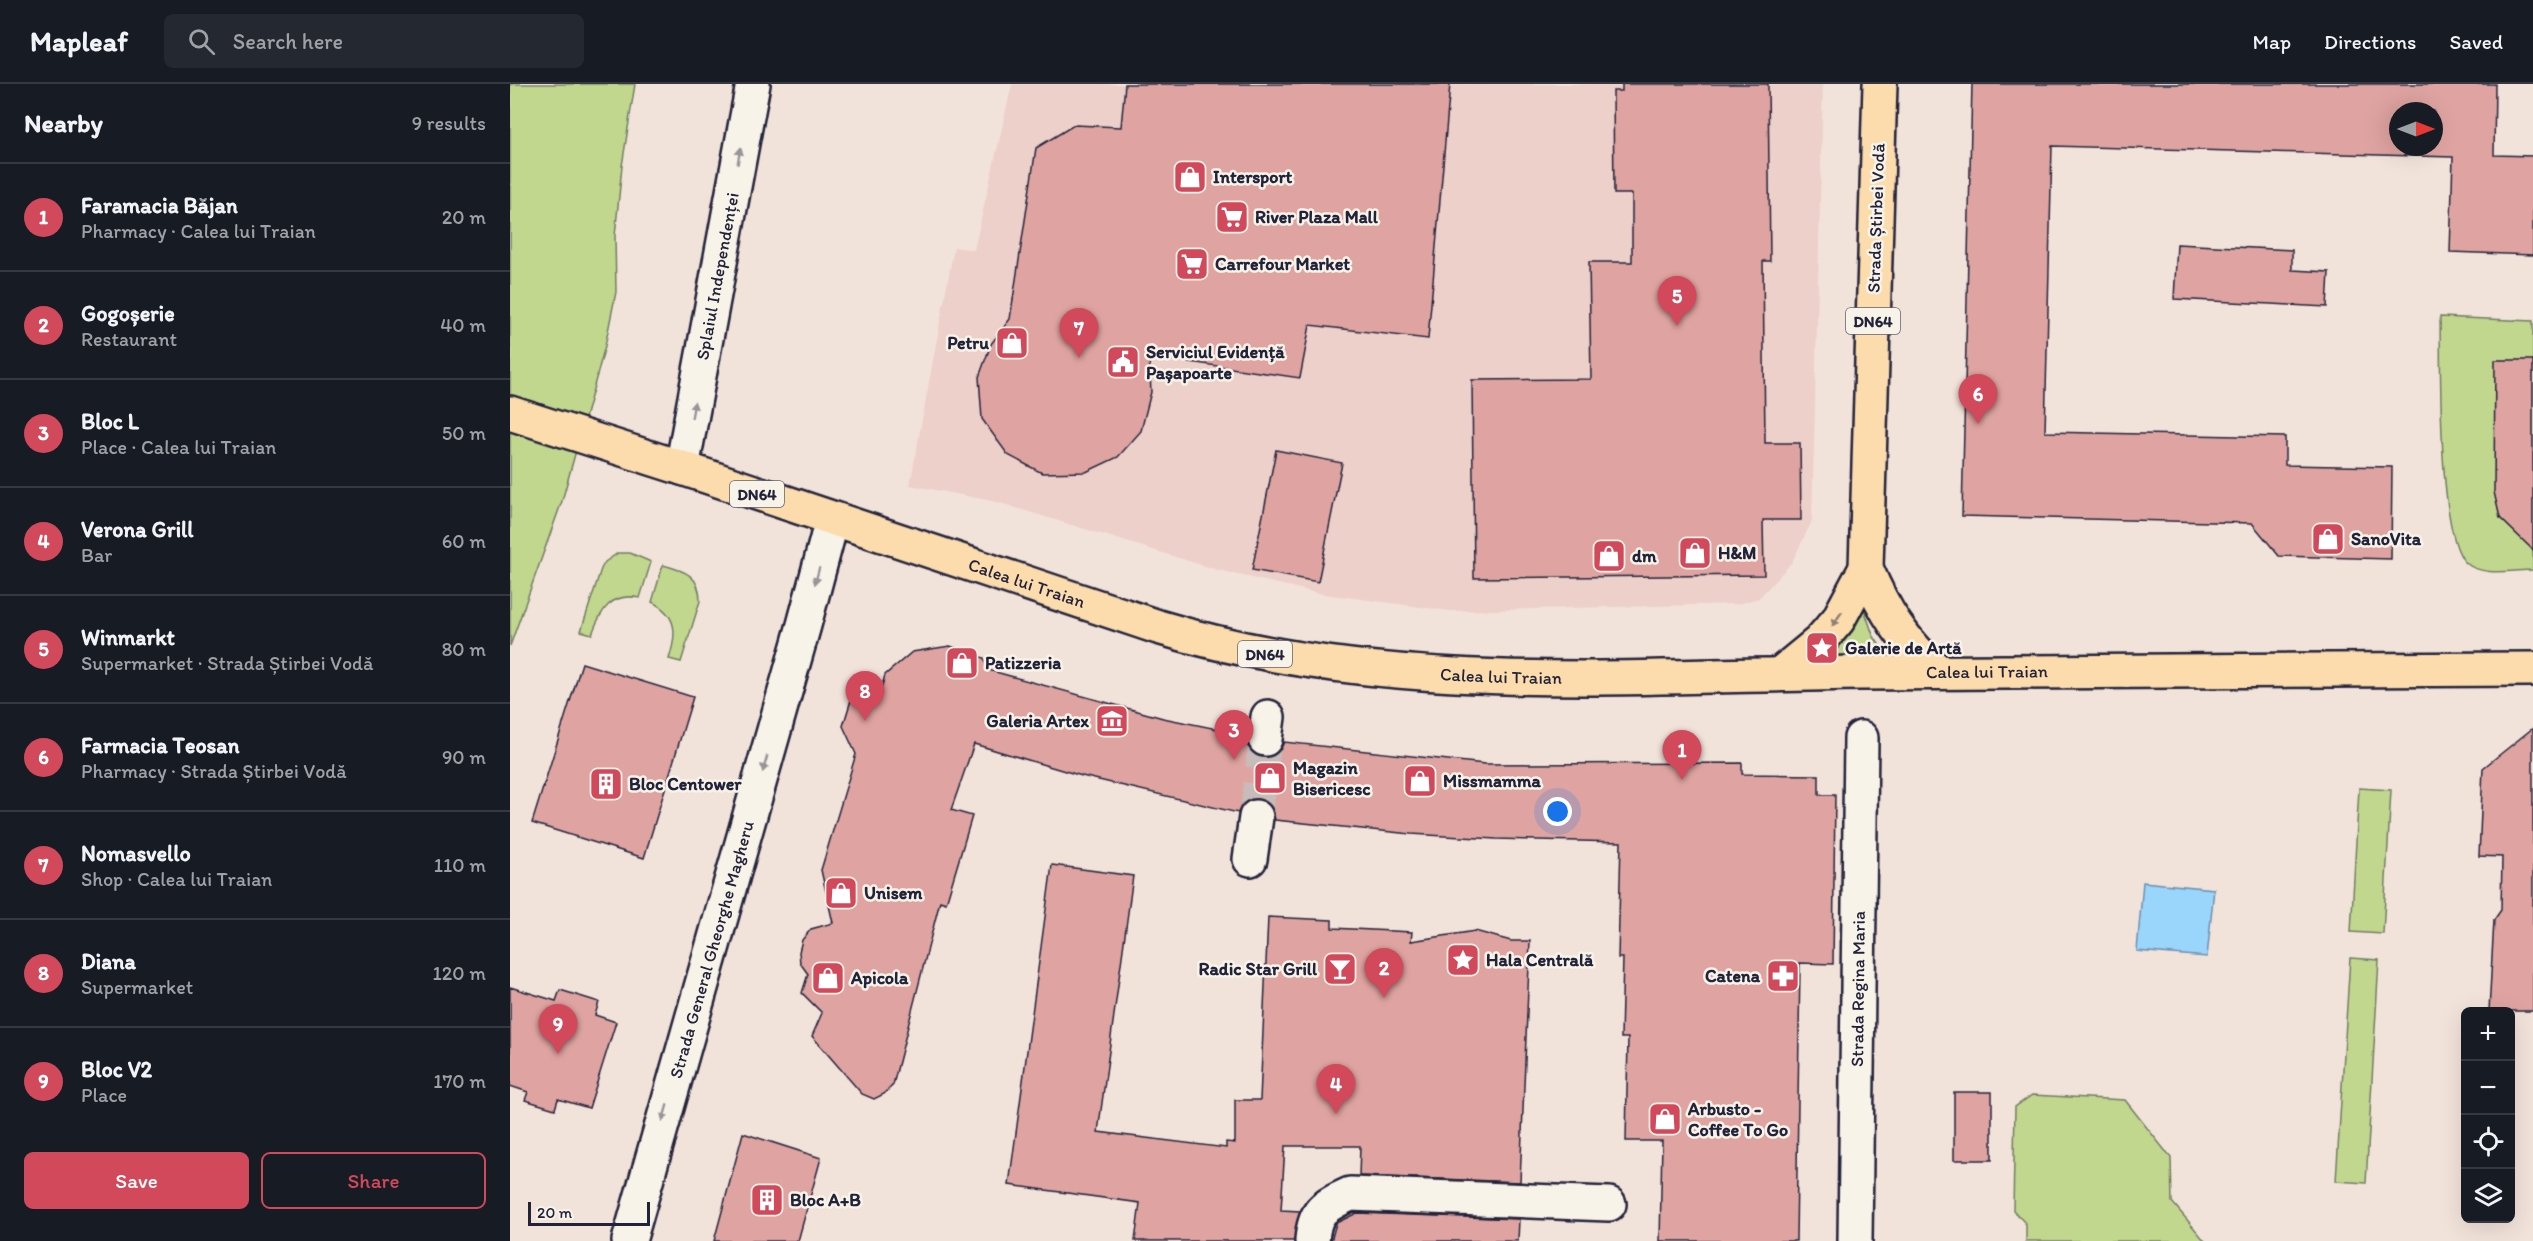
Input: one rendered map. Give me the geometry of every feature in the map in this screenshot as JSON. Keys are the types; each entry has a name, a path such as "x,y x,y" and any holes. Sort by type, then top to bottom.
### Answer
{"main road":[{"name":"Strada Știrbei Vodă","path":"1880,84 1866,568 1879,599 1906,641 1922,659 1940,672"},
{"name":"Calea lui Traian","path":"510,413 1204,641 1307,662 1421,674 1494,676 2533,669"},
{"name":"Strada Știrbei Vodă","path":"1780,674 1819,642 1838,620 1866,568"}],"street":[{"name":"Splaiul Independenței","path":"682,468 753,84"},
{"name":"Strada General Gheorghe Magheru","path":"629,1241 801,637 832,520"},
{"name":"Strada Regina Maria","path":"1855,1241 1861,738"},
{"path":"1250,859 1256,817"},
{"path":"1312,1241 1313,1225 1323,1206 1350,1194 1609,1204"}],"shaded area":[{"path":"1012,84 1823,84 1812,521 1792,562 1759,598 1738,604 1450,611 1317,593 1218,570 997,502 910,485 954,247 974,250"}],"green space":[{"path":"510,84 635,84 622,166 615,236 616,292 605,346 562,501 510,646"},
{"path":"2440,317 2533,321 2533,570 2498,572 2480,570 2466,563 2457,547 2450,520 2442,447"},
{"path":"618,553 630,553 651,562 640,598 614,600 603,610 592,634 581,631 601,569 605,562"},
{"path":"663,565 690,576 699,592 700,601 681,662 669,659 674,633 671,619 661,607 652,602"},
{"path":"1863,606 1873,635 1886,655 1885,657 1833,656 1833,652 1847,634"},
{"path":"2359,788 2391,790 2383,934 2351,932"},
{"path":"2350,958 2379,960 2366,1183 2336,1181"},
{"path":"2032,1095 2125,1100 2171,1158 2172,1202 2205,1241 2026,1241 2026,1224 2013,1210 2015,1107"}],"water":[{"path":"2143,882 2214,889 2207,957 2137,951"}],"building":[{"name":"River Plaza Mall","path":"1125,84 1450,84 1428,339 1310,325 1300,378 1149,356 1151,392 1141,431 1118,457 1086,472 1042,473 1008,455 982,419 979,377 991,344 1010,319 1036,148 1074,125 1121,127"},
{"path":"1622,84 1768,84 1770,261 1763,261 1765,443 1800,443 1801,520 1763,520 1764,575 1474,578 1472,380 1591,379 1589,262 1632,262 1632,194 1614,194 1613,91 1622,91"},
{"path":"1972,84 2495,84 2494,155 2533,156 2533,255 2450,252 2453,157 2417,156 2443,156 2443,102 2389,102 2389,155 2052,146 2045,432 2285,437 2285,465 2392,467 2391,559 2279,556 2252,523 1962,516"},
{"path":"2177,244 2292,250 2292,270 2329,272 2327,307 2174,299"},
{"path":"2495,360 2533,360 2533,550 2500,518 2494,492"},
{"path":"1276,450 1342,463 1318,582 1252,570"},
{"path":"950,646 984,658 988,670 1163,718 1247,735 1248,747 1253,753 1262,757 1273,756 1284,742 1485,764 1742,763 1742,774 1819,775 1819,795 1835,795 1833,964 1800,963 1796,1241 1660,1241 1662,1141 1626,1141 1628,1038 1621,1038 1623,958 1618,958 1621,842 1411,834 1275,820 1273,810 1268,803 1259,799 1249,800 1242,805 1238,813 1082,776 974,744 951,810 972,816 946,903 940,901 893,1085 884,1094 874,1099 862,1094 812,1036 822,1013 802,993 808,974 800,963 799,952 802,940 811,929 833,923 821,870 856,754 843,726 852,697 877,704 885,675 912,652"},
{"name":"Bloc Centower","path":"582,663 693,697 644,858 532,823"},
{"path":"2533,728 2533,1011 2515,1011 2515,1007 2489,1007 2494,920 2501,910 2502,857 2479,856 2483,768"},
{"path":"1052,865 1133,876 1098,1132 1226,1148 1226,1142 1235,1143 1235,1100 1260,1100 1268,917 1332,920 1332,928 1412,932 1411,941 1475,931 1511,941 1530,941 1520,1182 1359,1176 1360,1146 1285,1146 1281,1210 1300,1211 1294,1241 1135,1241 1140,1203 1009,1185"},
{"path":"510,987 556,1001 560,990 599,1002 595,1015 616,1022 589,1108 558,1099 555,1109 525,1100 528,1092 510,1086"},
{"path":"1954,1092 1992,1092 1992,1160 1954,1160"},
{"name":"Bloc A+B","path":"743,1133 821,1158 798,1241 714,1241"},
{"path":"1357,1213 1519,1219 1518,1241 1331,1241 1336,1223"}],"tunnel":[{"path":"1256,817 1265,739"}],"place":[{"name":"Intersport","path":"1190,177"},
{"name":"River Plaza Mall","path":"1232,217"},
{"name":"Carrefour Market","path":"1192,264"},
{"name":"Winmarkt","path":"1677,326"},
{"name":"Petru","path":"1012,343"},
{"name":"Nomasvello","path":"1079,358"},
{"name":"Serviciul Evidență Pașapoarte","path":"1123,362"},
{"name":"Farmacia Teosan","path":"1978,424"},
{"name":"SanoVita","path":"2328,539"},
{"name":"H&M","path":"1695,553"},
{"name":"dm","path":"1609,556"},
{"name":"Galerie de Artă","path":"1822,648"},
{"name":"Patizzeria","path":"962,663"},
{"name":"Diana","path":"865,721"},
{"name":"Galeria Artex","path":"1112,721"},
{"name":"Bloc L","path":"1234,760"},
{"name":"Magazin Bisericesc","path":"1270,778"},
{"name":"Faramacia Băjan","path":"1682,780"},
{"name":"Missmamma","path":"1420,781"},
{"name":"Bloc Centower","path":"606,784"},
{"name":"Unisem","path":"841,893"},
{"name":"Hala Centrală","path":"1463,960"},
{"name":"Radic Star Grill","path":"1340,969"},
{"name":"Catena","path":"1783,976"},
{"name":"Apicola","path":"828,978"},
{"name":"Gogoșerie","path":"1384,998"},
{"name":"Bloc V2","path":"558,1054"},
{"name":"Verona Grill","path":"1336,1114"},
{"name":"Arbusto - Coffee To Go","path":"1665,1119"},
{"name":"Bloc A+B","path":"767,1200"}]}
